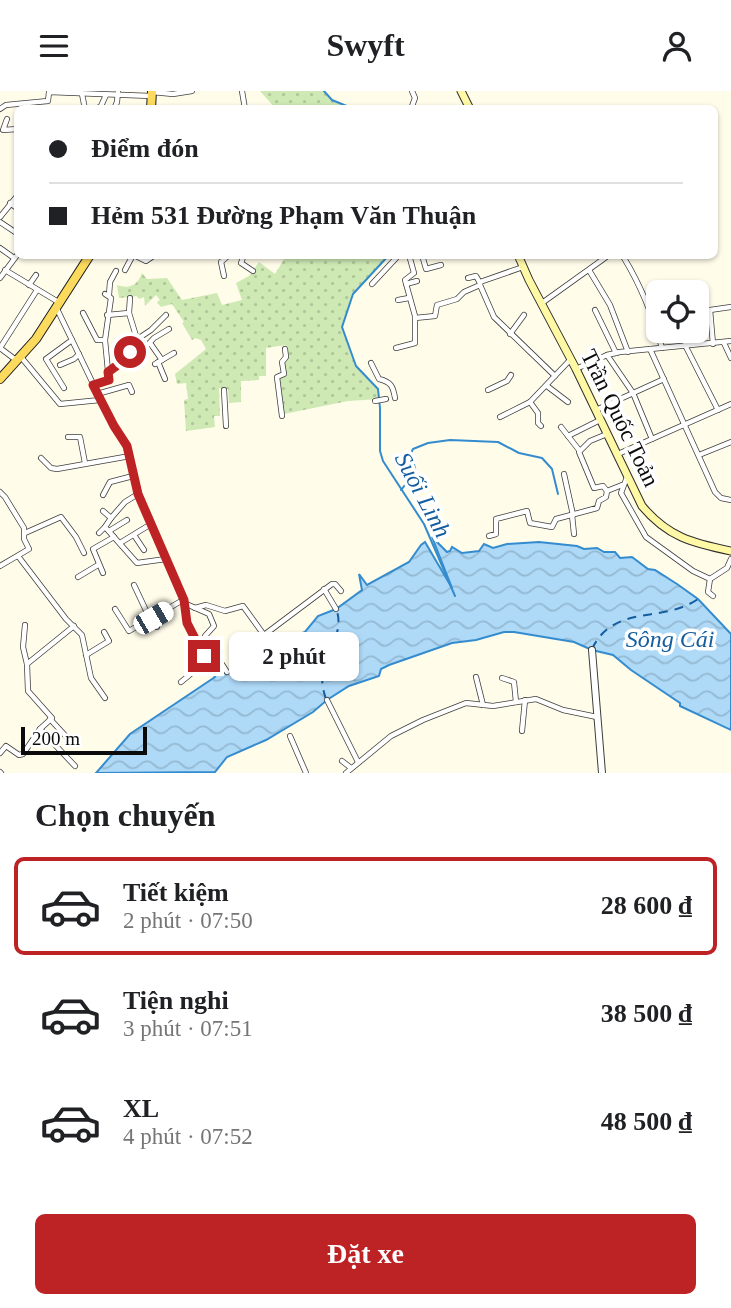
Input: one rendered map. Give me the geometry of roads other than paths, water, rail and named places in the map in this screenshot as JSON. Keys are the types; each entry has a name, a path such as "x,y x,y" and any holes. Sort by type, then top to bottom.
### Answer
{"main road":[{"path":"0,379 19,359 59,306 88,259"},
{"name":"Trần Quốc Toản","path":"520,259 642,506 659,526 688,540 731,551"}],"street":[{"path":"0,109 6,105 48,101 49,91 106,95 173,94 192,91"},
{"path":"101,105 106,95"},
{"path":"7,119 3,130 14,129"},
{"path":"14,199 0,219 14,231"},
{"path":"10,203 14,206"},
{"path":"0,278 14,259"},
{"path":"125,270 134,259"},
{"path":"224,276 221,263 225,259"},
{"path":"242,259 241,263 253,271"},
{"path":"372,284 395,259"},
{"path":"396,348 415,343 415,318 405,278 414,273 410,259"},
{"path":"412,265 421,259"},
{"path":"423,259 426,269 441,265"},
{"path":"541,304 602,259"},
{"path":"626,259 654,318 662,348"},
{"path":"415,318 435,316 437,305 457,299 480,284 523,267"},
{"path":"5,270 59,306 97,394 127,446 138,494 184,601 187,623 205,660 181,682"},
{"path":"589,270 610,305 628,352"},
{"path":"93,385 109,380 105,340 111,298 107,295 116,271"},
{"path":"29,285 36,275"},
{"path":"468,278 477,276 494,317 555,376"},
{"path":"406,284 417,281"},
{"path":"37,290 0,348 19,359 60,404 100,400"},
{"path":"398,300 409,297"},
{"path":"130,298 129,313 136,334 130,356"},
{"path":"713,344 709,310 731,307"},
{"path":"595,310 616,353"},
{"path":"83,313 97,340 105,340"},
{"path":"107,315 129,313"},
{"path":"132,342 151,330 166,314"},
{"path":"510,334 524,315"},
{"path":"108,372 130,356 139,354 169,329"},
{"path":"64,388 46,359 72,340"},
{"path":"576,369 616,353 731,341"},
{"path":"150,343 165,379"},
{"path":"686,343 718,410"},
{"path":"724,343 731,358"},
{"path":"282,416 277,377 284,374 282,360 286,357 285,349"},
{"path":"650,349 715,492 721,498 731,500"},
{"path":"158,362 174,353"},
{"path":"60,365 79,354"},
{"path":"607,355 633,393 652,439"},
{"path":"500,417 530,403 570,360"},
{"path":"371,363 379,379 388,381 393,386 395,398"},
{"path":"488,390 507,381 511,375"},
{"path":"596,410 664,379"},
{"path":"97,394 129,385 132,392"},
{"path":"547,386 568,402"},
{"path":"224,390 226,426"},
{"path":"374,401 386,399"},
{"path":"530,403 538,413 538,423 541,426"},
{"path":"618,454 731,404"},
{"path":"568,436 601,420"},
{"path":"489,536 496,534 495,519 527,512 530,523 548,528 554,526 556,519 597,508 599,501 606,497 607,491 603,486 595,489 593,487 579,450 562,427"},
{"path":"579,450 607,433"},
{"path":"68,436 80,437 85,463"},
{"path":"699,455 731,442"},
{"path":"41,458 53,469 130,456"},
{"path":"564,474 574,534"},
{"path":"103,495 110,482 133,476"},
{"path":"628,476 622,485 621,493 646,537 693,571 710,579"},
{"path":"607,491 622,485"},
{"path":"0,492 25,533 23,539 29,549 0,566"},
{"path":"107,529 111,518 125,502 138,494"},
{"path":"103,511 111,518"},
{"path":"25,533 61,517 79,541 84,553"},
{"path":"99,533 127,520"},
{"path":"120,543 151,524"},
{"path":"107,529 139,563 166,559"},
{"path":"134,535 144,550"},
{"path":"103,573 93,548 114,537"},
{"path":"18,556 66,619 82,635 92,681 105,698"},
{"path":"713,596 708,592 710,579 727,568 731,559"},
{"path":"78,577 98,565"},
{"path":"195,608 206,605 225,611 243,606 264,635 324,589 335,584 341,591"},
{"path":"134,585 157,627"},
{"path":"324,589 336,609"},
{"path":"184,601 208,613 214,626 206,634 206,640 227,672"},
{"path":"115,609 130,631 184,601"},
{"path":"0,753 6,746 19,755 23,754 51,714 28,691 23,647 25,625"},
{"path":"27,664 74,626"},
{"path":"86,655 109,641 104,632"},
{"path":"592,650 602,772"},
{"path":"477,677 483,705"},
{"path":"502,678 514,682 516,702"},
{"path":"346,772 391,736 466,703 483,705 536,699 563,710 597,717"},
{"path":"327,700 358,762"},
{"path":"522,731 525,700"},
{"path":"50,719 72,743"},
{"path":"40,729 75,766"},
{"path":"290,736 306,772"},
{"path":"342,761 351,768"}],"water":[{"name":"Sông Cái","path":"432,537 447,552 452,547 462,553 479,551 484,544 493,548 507,544 539,542 584,549 597,548 604,552 615,552 620,558 632,557 677,584 698,599 731,634 731,730 680,706 680,703 613,655 574,642 504,632 452,643 389,665 381,669 379,676 349,686 313,712 266,740 227,757 215,772 96,773 130,734 215,677 212,672 222,669 224,673 240,668 261,654 284,645 293,636 305,632 318,616 336,609 362,590 359,574 367,585 409,562 425,542 452,588"}],"waterway":[{"name":"Suối Linh","path":"324,91 332,100 344,105"},
{"name":"Suối Linh","path":"385,259 353,294 342,327 356,366 378,389 380,451 383,461 424,524 455,596"},
{"path":"401,490 415,472 410,455 413,449 428,443 450,440 498,442 519,453 542,458 552,469 558,494"}]}
